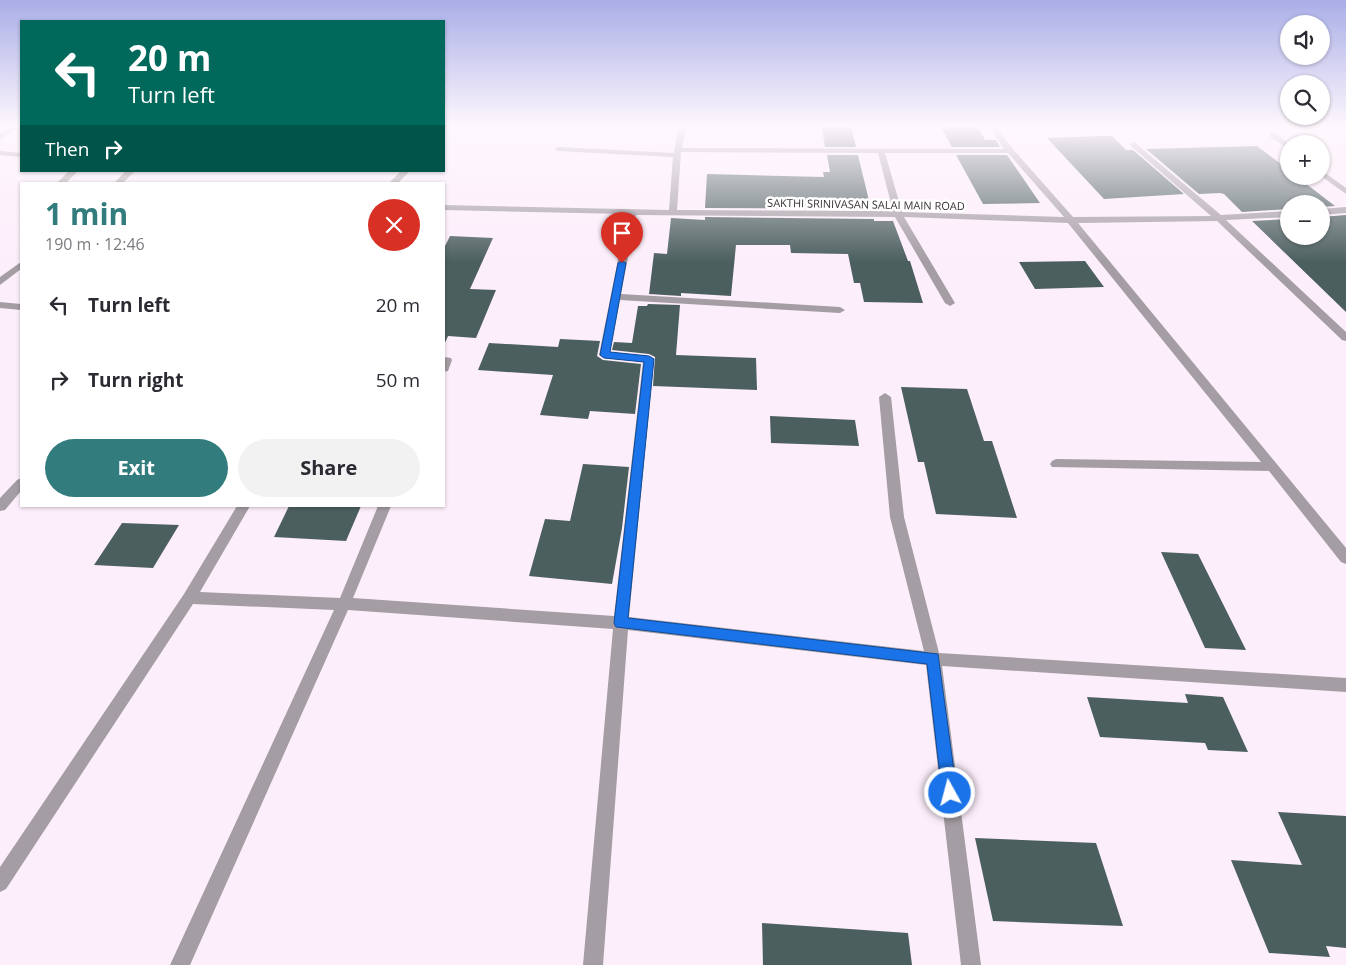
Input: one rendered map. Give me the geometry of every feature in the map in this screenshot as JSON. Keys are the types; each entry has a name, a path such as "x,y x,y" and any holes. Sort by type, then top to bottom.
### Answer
{"street":[{"path":"62,182 73,172"},
{"path":"119,182 130,172"},
{"path":"394,182 405,172"},
{"path":"673,213 676,172"},
{"path":"887,172 898,214 950,303"},
{"path":"1029,172 1071,220 1346,558"},
{"path":"1166,172 1219,218 1346,338"},
{"path":"1330,179 1346,192"},
{"name":"SAKTHI SRINIVASAN SALAI MAIN ROAD","path":"445,207 673,213 898,214 1071,220 1219,218 1280,215"},
{"path":"1330,211 1346,210"},
{"path":"593,965 621,623 649,359 604,355 632,212"},
{"path":"0,282 20,266"},
{"path":"616,298 840,310"},
{"path":"0,305 20,307"},
{"path":"885,397 898,517 933,659 971,965"},
{"path":"1056,464 1272,467"},
{"path":"0,506 20,483"},
{"path":"0,883 189,598 243,507"},
{"path":"180,965 344,604 385,507"},
{"path":"189,598 344,604 621,623 933,659 1346,685"}],"building":[{"path":"823,172 862,172 871,209 705,208 707,174 824,177"},
{"path":"965,172 1019,172 1040,203 983,204"},
{"path":"1079,172 1159,172 1184,194 1104,199"},
{"path":"1173,172 1280,172 1280,185 1308,185 1321,195 1280,195 1280,210 1242,212 1224,194 1199,194"},
{"path":"1346,215 1346,312 1252,221 1280,219 1280,245 1330,245 1330,216"},
{"path":"705,217 874,219 874,221 893,221 908,261 910,261 923,303 864,302 860,283 854,283 848,254 791,253 790,245 736,245 731,296 681,293 681,296 649,294 654,253 667,254 671,218 705,220"},
{"path":"450,236 493,238 470,289 496,290 476,338 448,336 445,343 445,246"},
{"path":"1085,261 1104,287 1035,289 1019,262"},
{"path":"648,304 680,305 676,355 756,358 757,390 653,386 655,357 649,354 612,350 614,342 632,343 638,306 647,306"},
{"path":"560,339 600,341 597,356 603,360 641,364 635,414 590,411 588,419 540,415 553,375 478,370 489,343 558,347"},
{"path":"901,387 967,389 984,441 992,441 1017,518 936,514 924,462 918,462"},
{"path":"770,416 855,420 859,446 771,443"},
{"path":"583,464 629,467 622,528 612,584 529,576 545,519 570,521"},
{"path":"289,507 361,507 346,541 274,537"},
{"path":"122,523 179,525 153,568 94,565"},
{"path":"1161,552 1198,554 1246,650 1205,648"},
{"path":"1185,694 1223,697 1248,752 1208,750 1205,743 1100,737 1087,697 1188,703"},
{"path":"1278,812 1346,816 1346,948 1326,946 1330,957 1269,953 1231,860 1302,865"},
{"path":"975,838 1096,843 1123,926 993,921"},
{"path":"762,923 908,933 912,965 763,965"}],"route":[{"path":"622,263 604,355 649,359 621,623 933,659 950,793"}]}
